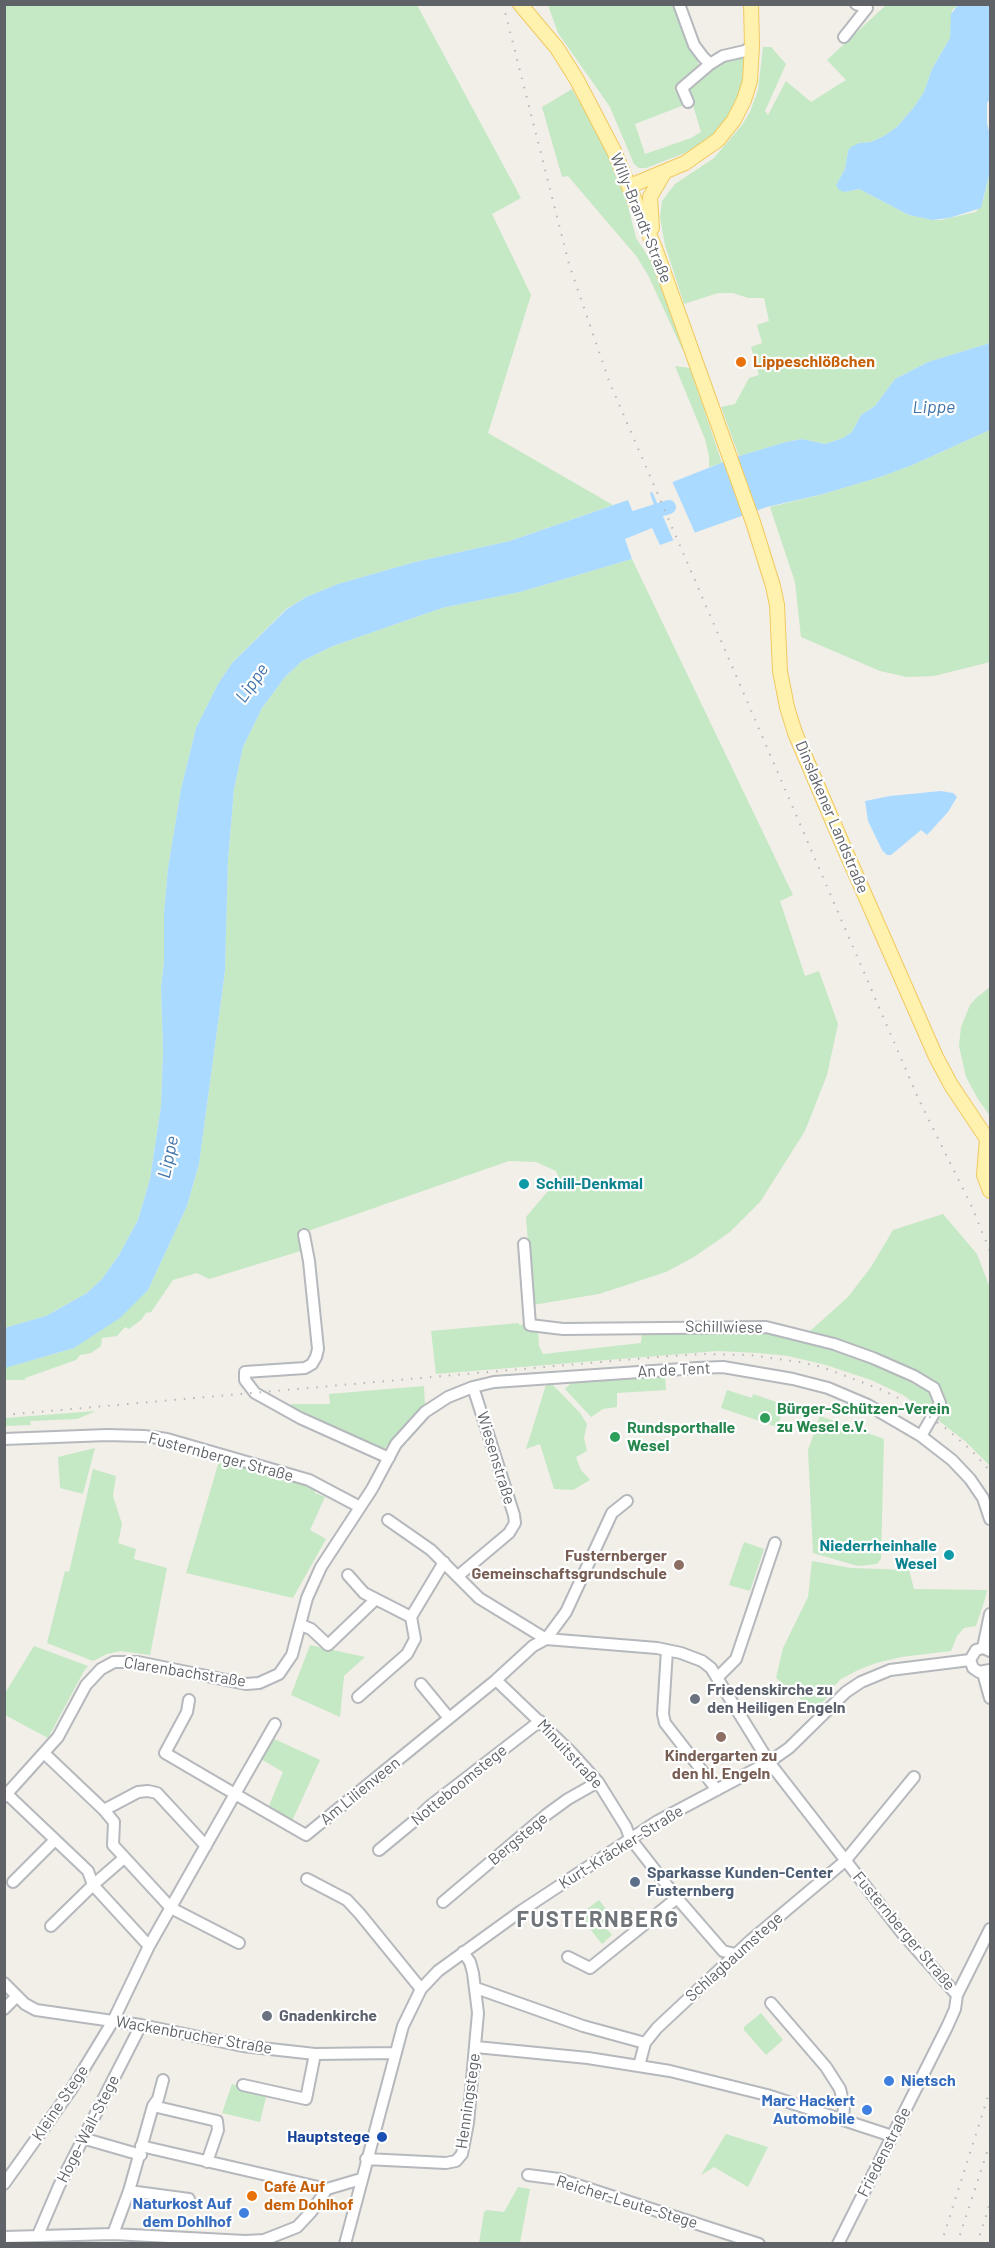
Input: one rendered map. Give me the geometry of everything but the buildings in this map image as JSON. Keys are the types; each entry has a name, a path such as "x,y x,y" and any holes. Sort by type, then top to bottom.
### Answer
{"main road":[{"path":"630,186 685,163 709,148 727,130 739,110 750,81 751,4"},
{"name":"Willy-Brandt-Straße","path":"520,5 557,48 577,80 614,151 655,248 727,450"},
{"path":"655,248 650,196 664,173"},
{"name":"Dinslakener Landstraße","path":"727,450 773,586 777,605 780,671 795,733 951,1085 987,1139 988,1163 984,1175 990,1191"},
{"path":"951,1085 965,1105 990,1131"}],"street":[{"path":"679,4 694,45 710,64"},
{"path":"844,37 867,8 856,4"},
{"path":"688,102 682,88 723,56 745,51 752,46"},
{"path":"304,1235 308,1250 318,1349 316,1357 312,1364 305,1368 245,1372 245,1380 255,1392 300,1418 388,1458"},
{"name":"Schillwiese","path":"524,1244 530,1325 563,1329 766,1327 834,1344 914,1376 934,1389 940,1403 921,1436"},
{"name":"An de Tent","path":"360,1507 396,1444 425,1413 448,1397 473,1387 494,1382 723,1367 793,1379 828,1388 868,1405 921,1436 952,1460 970,1479 983,1498 990,1519"},
{"name":"Wiesenstraße","path":"458,1576 509,1533 514,1523 514,1515 473,1387"},
{"name":"Fusternberger Straße","path":"4,1439 107,1435 166,1439 309,1480 360,1507"},
{"name":"Am Lilienveen","path":"189,1700 186,1712 165,1753 306,1835 496,1680 533,1646 546,1639 566,1612 612,1513 627,1501"},
{"name":"Clarenbachstraße","path":"6,1795 44,1753 67,1723 86,1685 96,1673 114,1662 138,1662 232,1682 259,1683 279,1674 292,1655 307,1598 321,1567 360,1507"},
{"name":"Fusternberger Straße","path":"388,1520 444,1562 479,1598 546,1639 667,1650 702,1661 711,1668 769,1761 902,1933 957,1995"},
{"path":"718,1677 736,1659 775,1543"},
{"path":"358,1697 407,1654 415,1639 411,1617 444,1562"},
{"path":"348,1575 364,1593 411,1617"},
{"path":"301,1625 311,1629 328,1645 376,1599"},
{"path":"990,1614 987,1649 973,1652 970,1660 975,1670 987,1671 990,1698"},
{"path":"667,1650 663,1714 665,1724 717,1790"},
{"name":"Kurt-Kräcker-Straße","path":"345,2244 403,2026 421,1989 438,1971 630,1838 789,1748 846,1692 861,1682 890,1670 970,1660"},
{"name":"Minuitstraße","path":"496,1680 540,1721 598,1782 627,1827 630,1838 677,1898 723,1951 735,1954"},
{"path":"421,1684 449,1718"},
{"name":"Notteboomstege","path":"379,1850 429,1806 540,1721"},
{"path":"113,2021 149,1946 274,1724"},
{"path":"44,1753 105,1810 114,1822 113,1845 171,1908 238,1943"},
{"name":"Schlagbaumstege","path":"639,2066 645,2043 672,2013 727,1965 735,1954 845,1861 914,1777"},
{"name":"Bergstege","path":"443,1902 546,1815 598,1782"},
{"path":"105,1810 138,1792 157,1793 206,1846"},
{"path":"6,1795 88,1870 93,1885 149,1946"},
{"path":"13,1882 55,1840"},
{"path":"51,1926 124,1858"},
{"path":"307,1879 347,1900 421,1989"},
{"path":"568,1957 590,1968 677,1898"},
{"name":"Friedenstraße","path":"838,2244 947,2026 955,2009 957,1995 990,1929"},
{"name":"Henningstege","path":"366,2159 446,2163 456,2161 462,2154 468,2123 478,2013 476,1988 470,1962 463,1952"},
{"name":"Wackenbrucher Straße","path":"4,1983 25,2004 36,2010 190,2033 223,2043 315,2054 394,2053"},
{"path":"476,1988 583,2026 645,2043"},
{"path":"4,2009 16,1996"},
{"path":"771,2003 826,2067 840,2089 844,2106 843,2119"},
{"name":"Kleine Stege","path":"4,2184 71,2090 113,2021"},
{"name":"Hoge-Wall-Stege","path":"38,2235 82,2138 141,2025"},
{"path":"476,2047 588,2058 731,2085 892,2136"},
{"path":"243,2085 306,2099 315,2054"},
{"path":"113,2234 129,2191 153,2106 163,2080"},
{"path":"153,2106 217,2121 218,2130 212,2163"},
{"path":"82,2138 212,2163 327,2189 361,2179"},
{"name":"Reicher-Leute-Stege","path":"528,2175 559,2179 759,2244"},
{"path":"4,2237 113,2234 264,2240 297,2227 327,2189"},
{"path":"129,2191 189,2199"}],"green space":[{"path":"4,5 417,5 521,198 492,214 531,295 488,433 613,505 510,541 415,562 338,584 306,597 286,609 232,663 218,684 196,728 181,789 168,868 164,913 164,961 161,987 163,1053 161,1106 150,1179 138,1220 119,1255 102,1279 87,1293 46,1316 5,1328"},
{"path":"548,5 675,5 702,73 721,62 742,56 745,59 744,80 733,113 715,135 693,150 646,168 639,168 634,164 610,107 558,33","holes":["692,102 701,132 691,138 645,154 635,124"]},
{"path":"886,5 959,5 952,10 950,38 932,69 924,92 914,107 897,127 884,136 871,142 859,143 848,151 845,169 836,185 845,192 859,189 909,215 941,220 976,212 983,201 990,171 990,343 928,362 895,379 875,406 861,415 852,432 843,438 825,444 802,439 739,456 721,407 735,404 749,378 759,375 751,347 762,343 757,325 769,321 764,298 718,293 684,304 665,245 660,217 662,201 675,184 714,158 742,125 750,112 758,90 763,47 771,47 786,64 765,111 768,115 786,81 811,102 846,80 827,60"},
{"path":"572,89 599,136 626,198 636,238 651,261 684,349 637,257 568,176 562,177 542,107"},
{"path":"675,366 690,368 722,463 709,467 705,439"},
{"path":"990,430 990,662 934,676 907,677 880,671 801,637 795,582 770,507 880,477"},
{"path":"632,559 793,895 780,901 805,976 819,971 838,1024 827,1075 805,1131 760,1202 730,1232 694,1257 666,1272 599,1294 533,1305 526,1217 559,1178 556,1171 536,1162 509,1161 308,1231 303,1240 304,1250 209,1279 197,1273 173,1280 151,1312 146,1313 129,1329 125,1327 117,1336 102,1338 101,1346 91,1353 80,1355 76,1360 25,1378 25,1380 5,1380 4,1368 74,1348 148,1290 187,1206 199,1164 225,971 228,860 234,789 243,747 262,708 285,677 302,661 333,646 442,608 520,592"},
{"path":"990,987 990,1116 966,1077 959,1046 961,1027 970,1005"},
{"path":"943,1214 977,1254 990,1288 990,1466 965,1441 939,1421 945,1403 942,1390 938,1386 876,1354 809,1332 848,1297 871,1267 893,1230"},
{"path":"519,1323 519,1325 525,1324 526,1329 538,1330 539,1346 543,1354 641,1343 642,1331 770,1333 808,1342 876,1364 933,1394 932,1403 927,1412 903,1395 871,1380 826,1365 788,1356 759,1353 717,1351 436,1374 431,1331"},
{"path":"665,1376 666,1390 617,1393 617,1407 603,1409 591,1417 565,1389 571,1383"},
{"path":"546,1385 553,1385 580,1413 587,1424 584,1438 587,1451 576,1457 581,1470 590,1480 573,1490 554,1489 540,1444 526,1449"},
{"path":"424,1386 425,1406 385,1448 379,1448 291,1406 291,1404 330,1404 329,1394"},
{"name":"Bürger-Schützen-Verein zu Wesel e.V.","path":"727,1390 752,1398 753,1394 785,1405 777,1427 721,1408"},
{"path":"96,1411 77,1419 30,1421 31,1425 5,1426 5,1418"},
{"path":"820,1416 884,1439 881,1559 877,1564 858,1566 813,1553 808,1450"},
{"path":"95,1448 83,1494 60,1488 58,1457"},
{"path":"220,1458 313,1485 315,1493 325,1497 310,1530 326,1539 293,1598 186,1573"},
{"path":"93,1469 116,1476 113,1496 122,1524 118,1543 136,1549 134,1559 167,1568 150,1655 121,1651 107,1654 93,1661 47,1643 65,1571 69,1572"},
{"path":"744,1542 764,1549 750,1591 729,1585"},
{"path":"812,1561 851,1568 909,1570 914,1589 987,1590 976,1626 964,1628 957,1636 951,1651 901,1657 858,1670 841,1679 826,1699 813,1710 776,1678 783,1648 808,1597"},
{"path":"310,1645 365,1657 344,1676 340,1717 291,1695"},
{"path":"34,1646 88,1666 48,1738 5,1715 5,1693"},
{"path":"270,1737 320,1760 292,1821 268,1808 283,1772 259,1758"},
{"path":"599,1900 614,1919 607,1929 612,1935 602,1944 579,1915"},
{"path":"761,2013 783,2040 766,2055 744,2030 744,2027"},
{"path":"232,2084 242,2087 241,2091 266,2097 260,2122 222,2113"},
{"path":"726,2134 768,2147 748,2187 714,2167 701,2175"},
{"path":"518,2187 530,2189 520,2243 479,2243 484,2212 487,2210 504,2212"}],"water":[{"path":"959,4 990,5 990,99 987,103 987,123 990,135 990,171 981,208 949,218 932,220 909,215 859,189 845,192 839,190 836,185 845,169 848,151 851,147 859,143 871,142 897,127 924,92 932,69 950,38 951,14"},
{"name":"Lippe","path":"990,343 990,430 880,477 823,494 767,507 660,545 652,528 625,539 632,559 520,592 442,608 333,646 302,661 285,677 262,708 243,747 234,789 228,860 225,971 199,1164 187,1206 148,1290 120,1318 74,1348 5,1368 4,1328 46,1316 87,1293 102,1279 119,1255 138,1220 150,1179 161,1106 163,1053 161,987 164,961 164,913 168,868 181,789 196,728 218,684 232,663 287,609 306,597 338,584 415,562 510,541 628,500 634,515 642,520 652,515 655,508 650,493 660,487 739,456 786,442 802,439 825,444 843,438 852,432 861,415 875,406 895,379 928,362"},
{"path":"941,791 953,793 957,797 948,812 927,835 921,830 891,855 887,855 882,850 868,821 865,801"}],"pier":[{"path":"672,481 695,533 682,538 683,541 675,544 651,489"}],"waterway":[{"name":"Lippe","path":"621,522 669,507"}],"railway":[{"path":"503,4 569,264 609,381 919,1100 971,1205 990,1251"},
{"path":"4,1415 657,1357 701,1354 750,1355 822,1367 885,1391 917,1408 948,1430 990,1471"},
{"path":"941,2244 990,2090"},
{"path":"957,2244 990,2143"},
{"path":"977,2244 990,2203"}],"place":[{"name":"Lippeschlößchen","path":"741,362"},
{"name":"Schill-Denkmal","path":"524,1184"},
{"name":"Bürger-Schützen-Verein zu Wesel e.V.","path":"765,1418"},
{"name":"Rundsporthalle Wesel","path":"615,1437"},
{"name":"Niederrheinhalle Wesel","path":"949,1555"},
{"name":"Fusternberger Gemeinschaftsgrundschule","path":"679,1565"},
{"name":"Friedenskirche zu den Heiligen Engeln","path":"695,1699"},
{"name":"Kindergarten zu den hl. Engeln","path":"721,1737"},
{"name":"Sparkasse Kunden-Center Fusternberg","path":"635,1882"},
{"name":"Gnadenkirche","path":"267,2016"},
{"name":"Nietsch","path":"889,2081"},
{"name":"Marc Hackert Automobile","path":"867,2110"},
{"name":"Hauptstege","path":"382,2137"},
{"name":"Café Auf dem Dohlhof","path":"252,2196"},
{"name":"Naturkost Auf dem Dohlhof","path":"244,2213"}],"district":[{"name":"FUSTERNBERG","path":"598,1920"}]}
